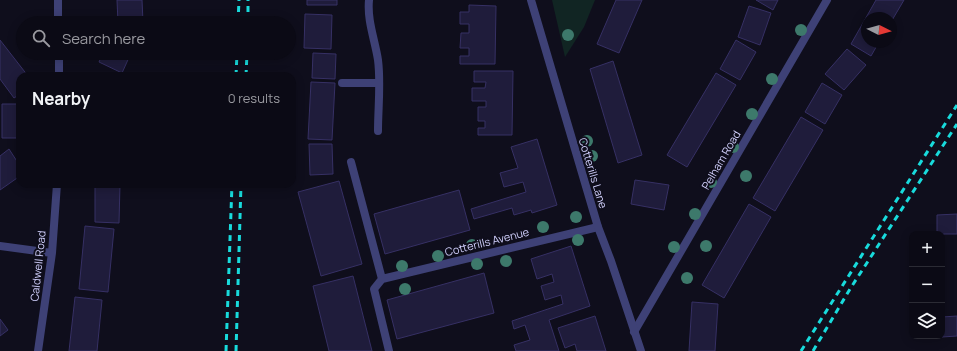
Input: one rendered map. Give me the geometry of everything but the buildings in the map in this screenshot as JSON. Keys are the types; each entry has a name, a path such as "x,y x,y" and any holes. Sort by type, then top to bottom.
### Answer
{"street":[{"path":"58,0 58,16"},
{"path":"369,0 373,40 378,61 378,131"},
{"name":"Cotterills Lane","path":"531,0 598,227 641,351"},
{"name":"Pelham Road","path":"634,332 827,0"},
{"path":"59,60 59,72"},
{"path":"342,83 378,83"},
{"path":"350,162 382,279 374,289 389,351"},
{"name":"Caldwell Road","path":"38,351 52,253 56,188"},
{"name":"Cotterills Avenue","path":"382,279 598,227"},
{"path":"0,246 52,253"}],"green space":[{"path":"552,0 595,0 584,27 565,57"}],"railway":[{"path":"238,16 239,0"},
{"path":"248,0 248,16"},
{"path":"236,72 237,60"},
{"path":"246,72 247,60"},
{"path":"801,351 957,105"},
{"path":"813,351 850,289 957,124"},
{"path":"226,351 232,188"},
{"path":"236,351 241,188"}]}
